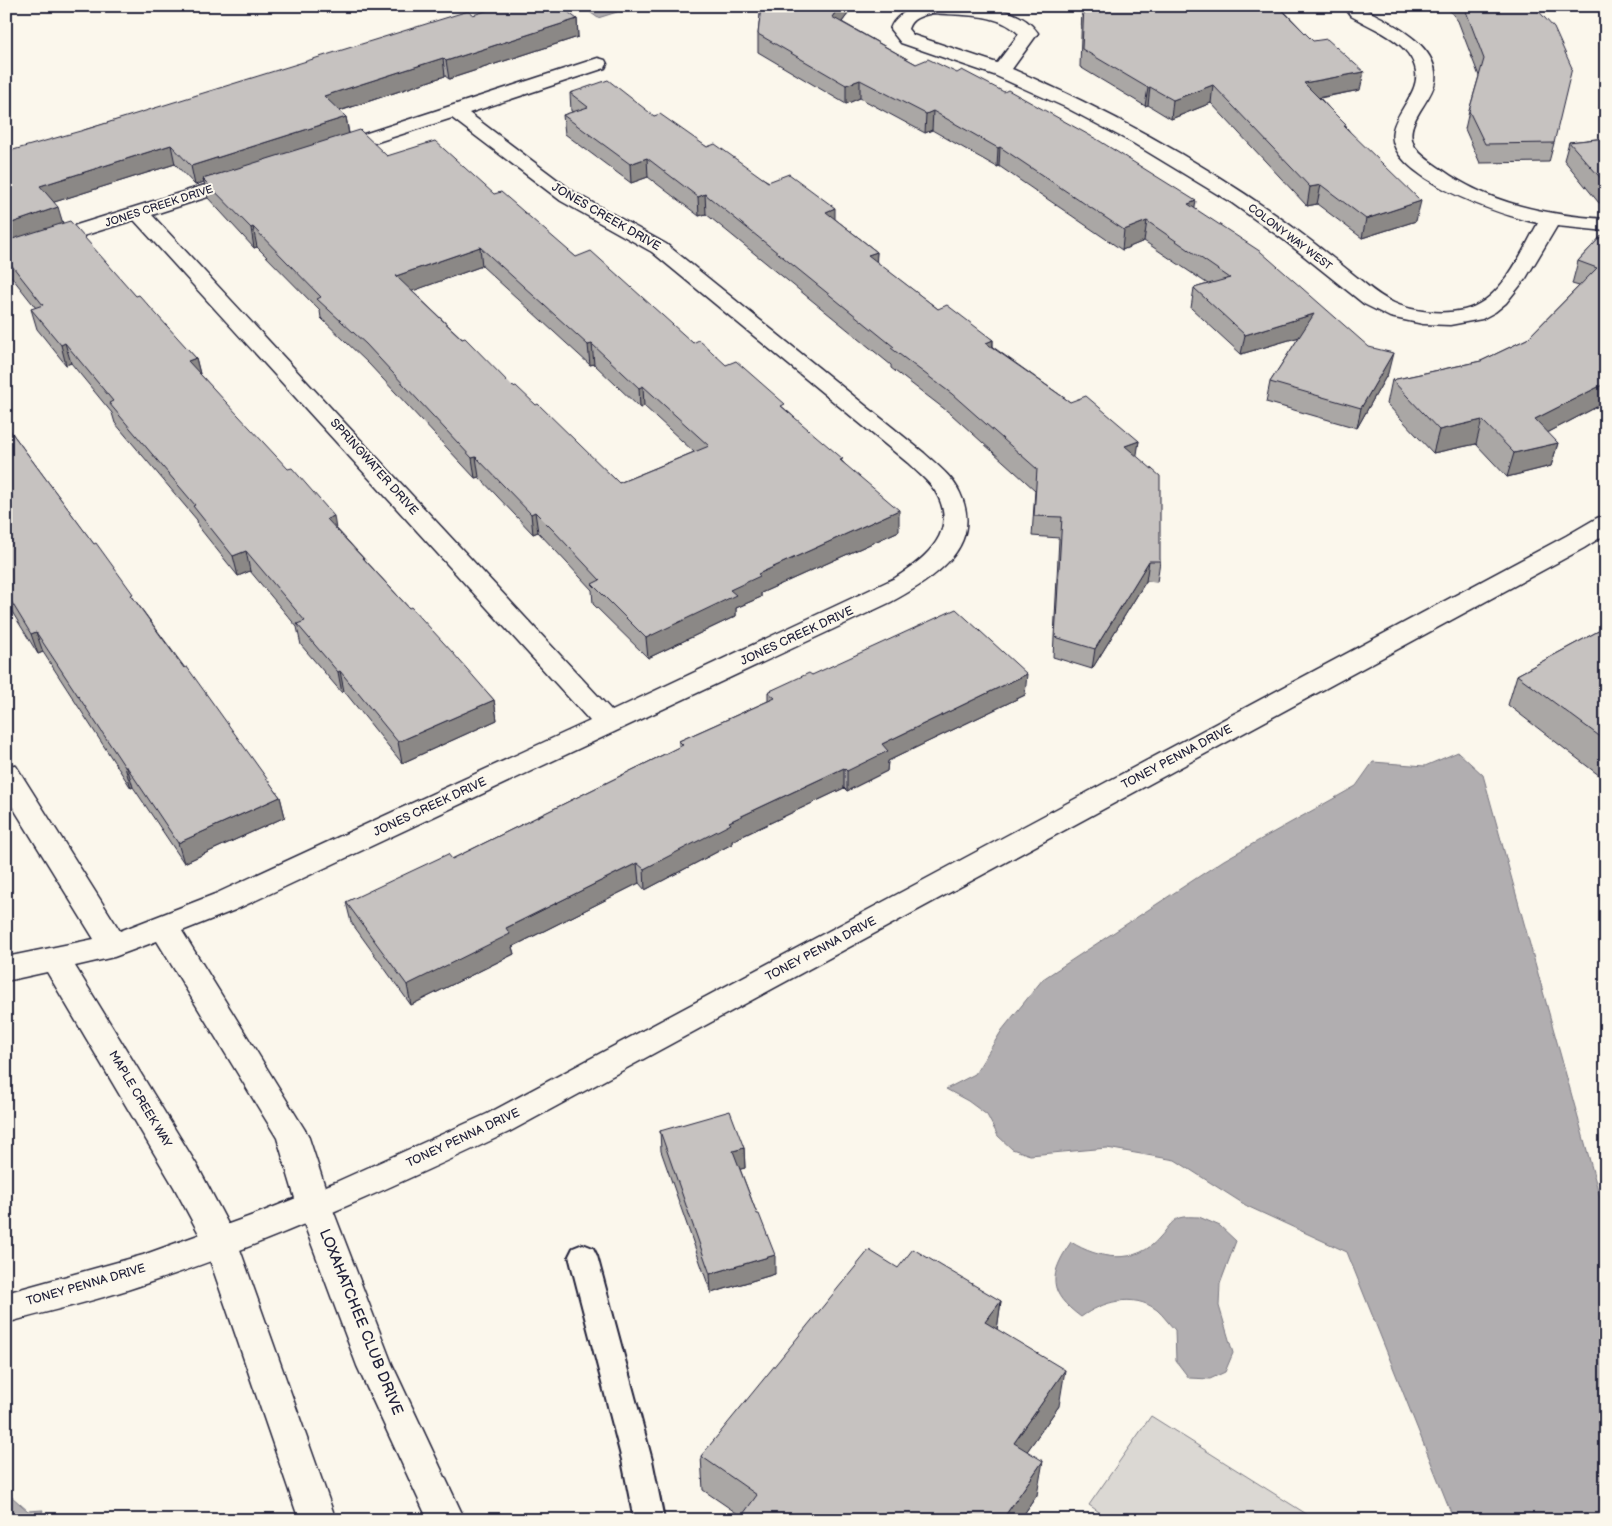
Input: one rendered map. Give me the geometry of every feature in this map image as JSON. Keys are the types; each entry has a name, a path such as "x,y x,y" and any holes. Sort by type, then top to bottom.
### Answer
{"street":[{"name":"COLONY WAY WEST","path":"1001,71 1029,33 1016,20 997,14 933,8 914,12 902,20 899,29 907,39 1001,71 1084,108 1154,146 1272,222 1376,302 1398,311 1424,317 1450,318 1473,314 1492,306 1503,296 1551,219"},
{"path":"1357,12 1414,48 1422,59 1426,71 1426,82 1403,126 1402,137 1407,149 1416,160 1445,182 1504,208 1551,219 1606,224"},
{"path":"312,157 598,64"},
{"name":"JONES CREEK DRIVE","path":"6,969 56,960 114,946 225,902 361,840 915,579 938,560 953,537 956,515 947,492 916,458 659,248 568,198 455,111"},
{"name":"JONES CREEK DRIVE","path":"6,254 260,173"},
{"name":"SPRINGWATER DRIVE","path":"139,213 608,723"},
{"name":"TONEY PENNA DRIVE","path":"6,1308 144,1270 271,1223 348,1192 498,1123 1548,557 1606,523"},
{"path":"6,773 114,946"},
{"path":"164,927 292,1135 314,1205"},
{"name":"MAPLE CREEK WAY","path":"56,960 186,1177 220,1241"},
{"name":"LOXAHATCHEE CLUB DRIVE","path":"314,1205 375,1366 447,1520"},
{"path":"220,1241 318,1520"}],"lane":[{"path":"583,1256 637,1460 649,1520"}],"shaded area":[{"path":"581,6 609,6 617,12 598,18"},
{"path":"1458,752 1483,775 1606,1219 1606,1520 1454,1520 1347,1252 1247,1206 1175,1160 1107,1148 1030,1155 1012,1149 998,1136 987,1115 968,1101 946,1089 975,1074 1002,1030 1043,979 1224,860 1356,786 1373,762 1425,766"},
{"path":"1199,1217 1220,1226 1236,1241 1220,1284 1219,1306 1233,1353 1225,1372 1210,1379 1189,1378 1176,1361 1175,1330 1157,1310 1138,1301 1128,1300 1108,1303 1081,1317 1062,1299 1057,1291 1055,1282 1058,1264 1071,1242 1105,1256 1129,1256 1151,1246 1176,1219"},
{"path":"1151,1416 1316,1520 1111,1520 1089,1505"},
{"path":"12,1497 28,1511 43,1510 40,1517 43,1520 6,1520 6,1500"}],"building":[{"path":"501,6 560,6 577,19 446,61 443,58 324,96 346,117 191,166 171,145 40,186 58,207 6,225 6,152 84,130 468,11 473,15"},
{"path":"761,6 840,6 832,17 916,64 928,59 957,73 962,70 1004,92 1008,90 1098,140 1196,201 1188,204 1261,252 1369,347 1393,353 1361,408 1270,382 1314,314 1245,335 1194,288 1230,278 1147,221 1124,230 1000,147 998,148 933,111 926,114 860,80 846,85 758,34"},
{"path":"1084,6 1278,6 1313,41 1327,39 1364,72 1304,83 1347,126 1344,126 1421,201 1366,219 1321,185 1310,187 1213,85 1173,100 1150,87 1148,88 1082,49"},
{"path":"1464,6 1534,6 1554,28 1572,68 1554,143 1485,144 1469,111 1484,59"},
{"path":"608,80 654,116 660,114 707,147 715,144 768,182 789,174 835,208 826,212 877,252 868,255 938,309 947,305 993,340 986,343 1070,402 1086,396 1139,441 1125,446 1160,476 1160,561 1149,561 1095,649 1055,637 1062,517 1034,516 1037,469 952,394 891,348 894,347 705,194 698,197 647,158 630,164 563,115 588,107 570,93"},
{"path":"360,130 387,156 435,141 494,194 501,192 576,257 591,251 693,343 699,340 726,365 736,361 785,404 781,406 843,459 840,460 899,510 758,574 760,576 730,590 736,595 646,638 592,584 600,580 553,530 535,512 531,514 476,457 472,458 366,344 317,299 321,297 203,179","holes":["480,247 588,345 592,344 639,388 643,386 709,446 619,483 538,404 536,405 516,386 513,387 465,338 462,339 396,276"]},
{"path":"1606,138 1606,183 1605,183 1569,142"},
{"path":"70,221 136,296 139,295 196,358 188,361 288,469 292,468 334,516 327,519 409,608 411,607 494,700 398,742 340,671 338,672 297,624 305,621 246,551 233,556 193,506 195,505 109,403 113,401 65,343 61,345 31,309 43,305 6,258 6,241"},
{"path":"1606,231 1606,383 1535,419 1558,443 1514,453 1482,420 1439,430 1392,380 1481,361 1527,339 1597,268 1578,261"},
{"path":"6,425 94,544 96,543 133,594 131,595 184,668 187,667 280,797 178,843 127,767 125,767 36,632 31,634 6,593"},
{"path":"956,609 1027,674 882,744 888,751 847,771 844,768 729,822 731,824 644,869 637,863 506,928 510,934 407,985 346,902 448,854 452,859 683,745 679,741 775,698 768,692 809,673 812,675"},
{"path":"1606,627 1606,741 1517,675"},
{"path":"730,1111 744,1148 733,1151 775,1255 710,1274 660,1131"},
{"path":"913,1249 1001,1301 985,1322 1065,1370 1014,1443 1043,1461 1002,1520 981,1520 970,1513 965,1520 744,1520 741,1517 757,1495 701,1456 869,1250 898,1268"}]}
